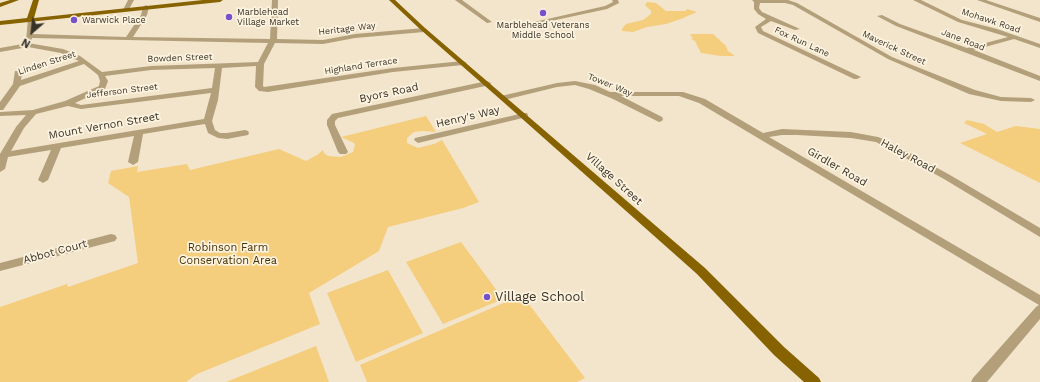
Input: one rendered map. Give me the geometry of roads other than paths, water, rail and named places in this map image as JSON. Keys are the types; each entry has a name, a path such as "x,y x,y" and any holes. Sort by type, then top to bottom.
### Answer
{"main road":[{"path":"0,5 16,0"},
{"path":"30,20 36,0"},
{"path":"0,23 126,10 190,1 220,0"},
{"name":"Village Street","path":"392,0 424,30 524,115 701,272 779,351 814,382"}],"street":[{"path":"126,10 131,0"},
{"path":"260,64 274,38 275,0"},
{"path":"458,0 489,22"},
{"path":"537,22 607,7 616,2 615,0"},
{"name":"Mohawk Road","path":"916,0 960,21 1040,46"},
{"path":"980,0 1040,20"},
{"path":"756,1 757,11 771,19 797,29"},
{"name":"Maverick Street","path":"756,1 785,1 794,4 890,58 981,96 1010,100 1031,100"},
{"path":"128,40 144,15 146,7"},
{"name":"Jane Road","path":"880,16 904,27 1040,79"},
{"name":"Fox Run Lane","path":"771,19 758,27 760,32 857,77"},
{"path":"28,45 30,20"},
{"name":"Heritage Way","path":"29,36 128,40 322,42 355,36 424,30"},
{"path":"967,50 1014,37"},
{"path":"0,50 28,45 63,51 78,56 101,74 104,81 102,87 91,94 68,103"},
{"name":"Highland Terrace","path":"260,64 259,87 268,90 393,70 461,61"},
{"name":"Linden Street","path":"17,84 84,62"},
{"name":"Bowden Street","path":"101,74 151,68 260,64"},
{"path":"219,66 214,100 208,121 212,131 218,135 227,136 245,133"},
{"name":"Linden Street","path":"18,74 17,84 0,108 33,112"},
{"name":"Byors Road","path":"343,152 331,125 331,120 335,116 487,83"},
{"name":"Tower Way","path":"504,98 565,83 583,84 609,94 659,119"},
{"name":"Jefferson Street","path":"33,112 68,103 81,107 215,90"},
{"name":"Girdler Road","path":"609,94 667,94 687,96 702,101 1040,301"},
{"path":"0,169 4,155 20,127 33,112"},
{"name":"Henry's Way","path":"418,140 524,115"},
{"name":"Mount Vernon Street","path":"4,155 208,121"},
{"path":"133,162 139,132"},
{"name":"Haley Road","path":"761,136 782,132 797,132 851,135 878,140 888,144 947,177 1040,233"},
{"path":"43,180 57,146"},
{"name":"Abbot Court","path":"0,267 111,238"},
{"path":"978,382 1040,310"}],"place":[{"name":"Marblehead Veterans Middle School","path":"543,13"},
{"name":"Marblehead Village Market","path":"229,17"},
{"name":"Warwick Place","path":"74,20"},
{"name":"Village School","path":"487,297"}],"park label":[{"name":"Robinson Farm Conservation Area","path":"228,254"}]}
